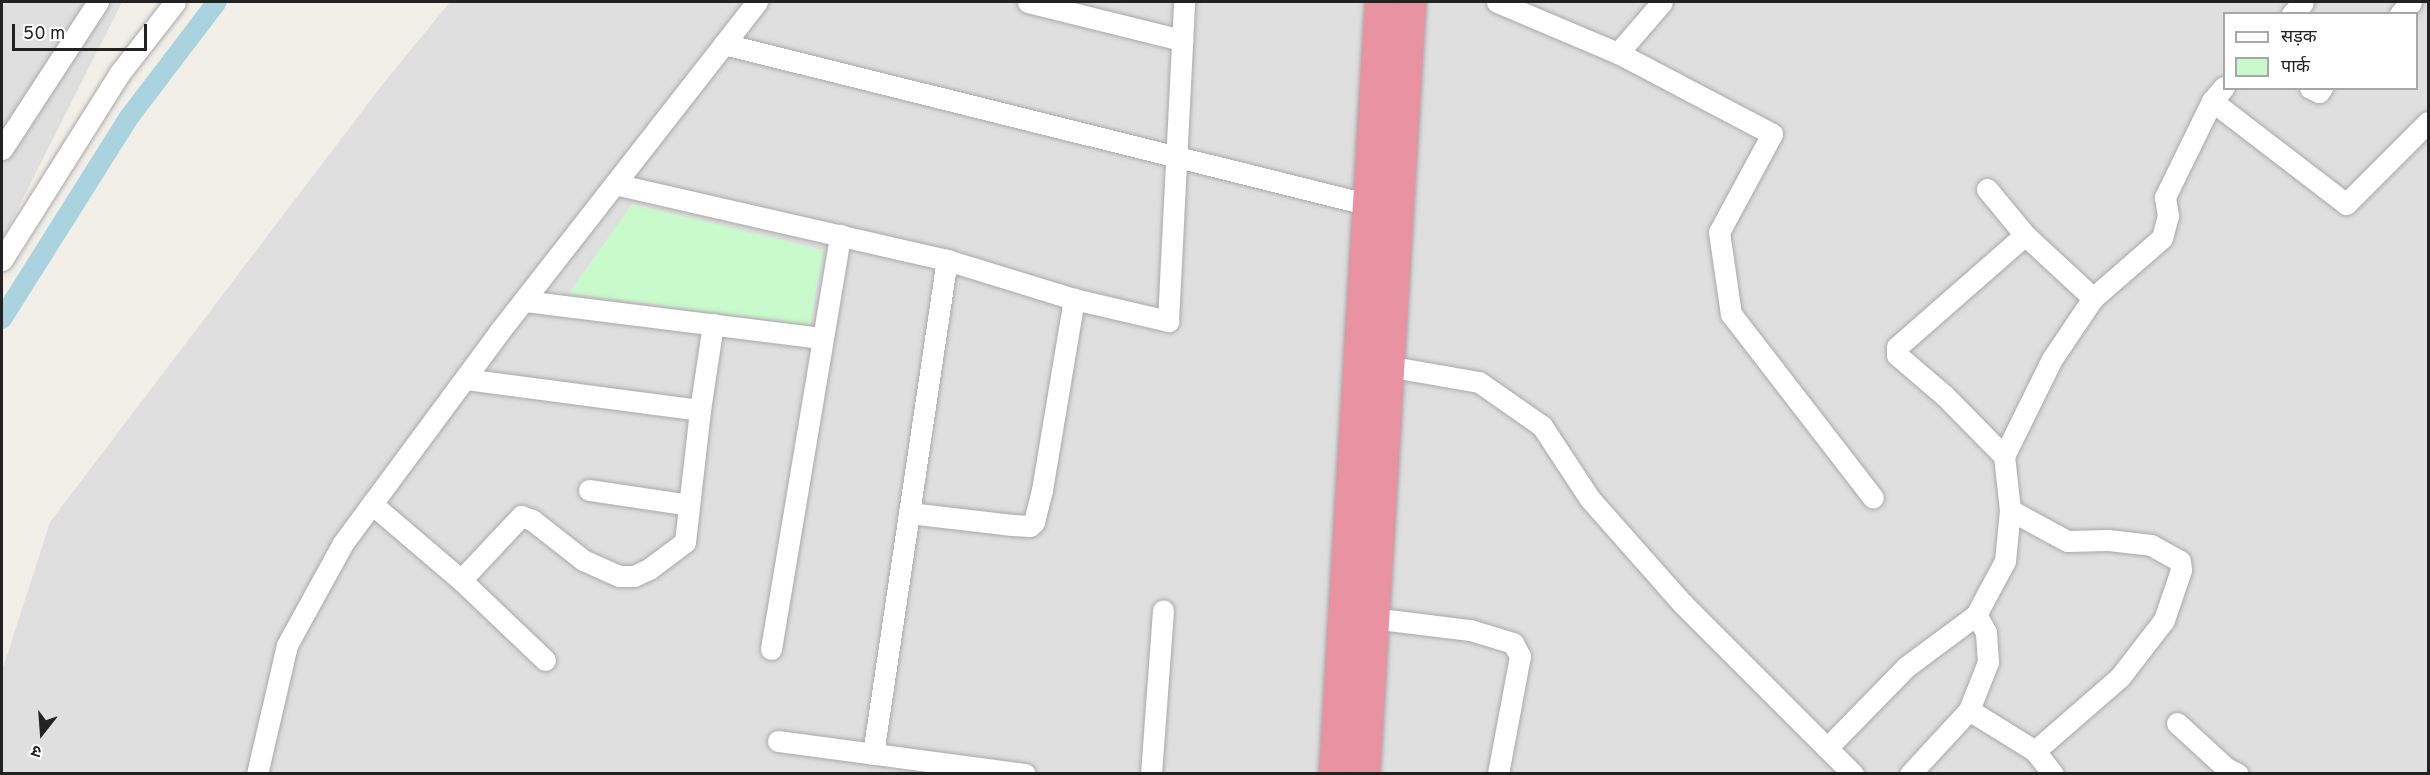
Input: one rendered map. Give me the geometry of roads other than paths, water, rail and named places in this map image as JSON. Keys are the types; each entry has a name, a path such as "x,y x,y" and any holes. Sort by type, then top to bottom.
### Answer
{"highway":[{"path":"1335,774 1381,2"},
{"path":"1364,774 1410,2"}],"street":[{"path":"2,149 98,2"},
{"path":"2,260 119,74 175,2"},
{"path":"257,774 287,645 343,543 524,301 757,2"},
{"path":"1028,2 1077,8 1182,40"},
{"path":"615,184 947,260 1074,298 1168,321 1184,2"},
{"path":"1497,2 1618,53 1772,134 1719,232 1731,314 1874,498"},
{"path":"1618,53 1662,2"},
{"path":"724,44 1370,205"},
{"path":"1827,748 1906,667 1976,615 2005,561 2010,510 2004,456 2052,359 2093,298 2162,238 2168,216 2165,196 2218,94 2346,204 2428,122"},
{"path":"1988,189 2025,235 2093,298"},
{"path":"771,649 840,235"},
{"path":"2004,456 1946,396 1897,355 1897,347 2025,235"},
{"path":"873,754 947,260"},
{"path":"909,513 1012,525 1030,526 1034,522 1042,490 1074,298"},
{"path":"524,301 823,338"},
{"path":"461,580 521,516 532,520 583,560 619,576 634,576 649,569 685,542 700,410 713,324"},
{"path":"1387,366 1479,382 1542,426 1590,500 1682,603 1853,774"},
{"path":"465,379 700,410"},
{"path":"589,490 689,505"},
{"path":"372,504 461,580 545,660"},
{"path":"2010,510 2067,541 2108,540 2151,545 2180,561 2181,570 2164,620 2120,677 2035,751"},
{"path":"1151,774 1163,610"},
{"path":"1910,774 1969,710 1988,662 1986,632 1976,615"},
{"path":"1372,618 1470,630 1513,643 1520,656 1498,774"},
{"path":"1969,710 2035,751 2053,774"},
{"path":"2177,723 2226,768 2238,774"},
{"path":"778,741 1025,774"}],"waterway":[{"path":"2,319 130,116 217,2"}]}
